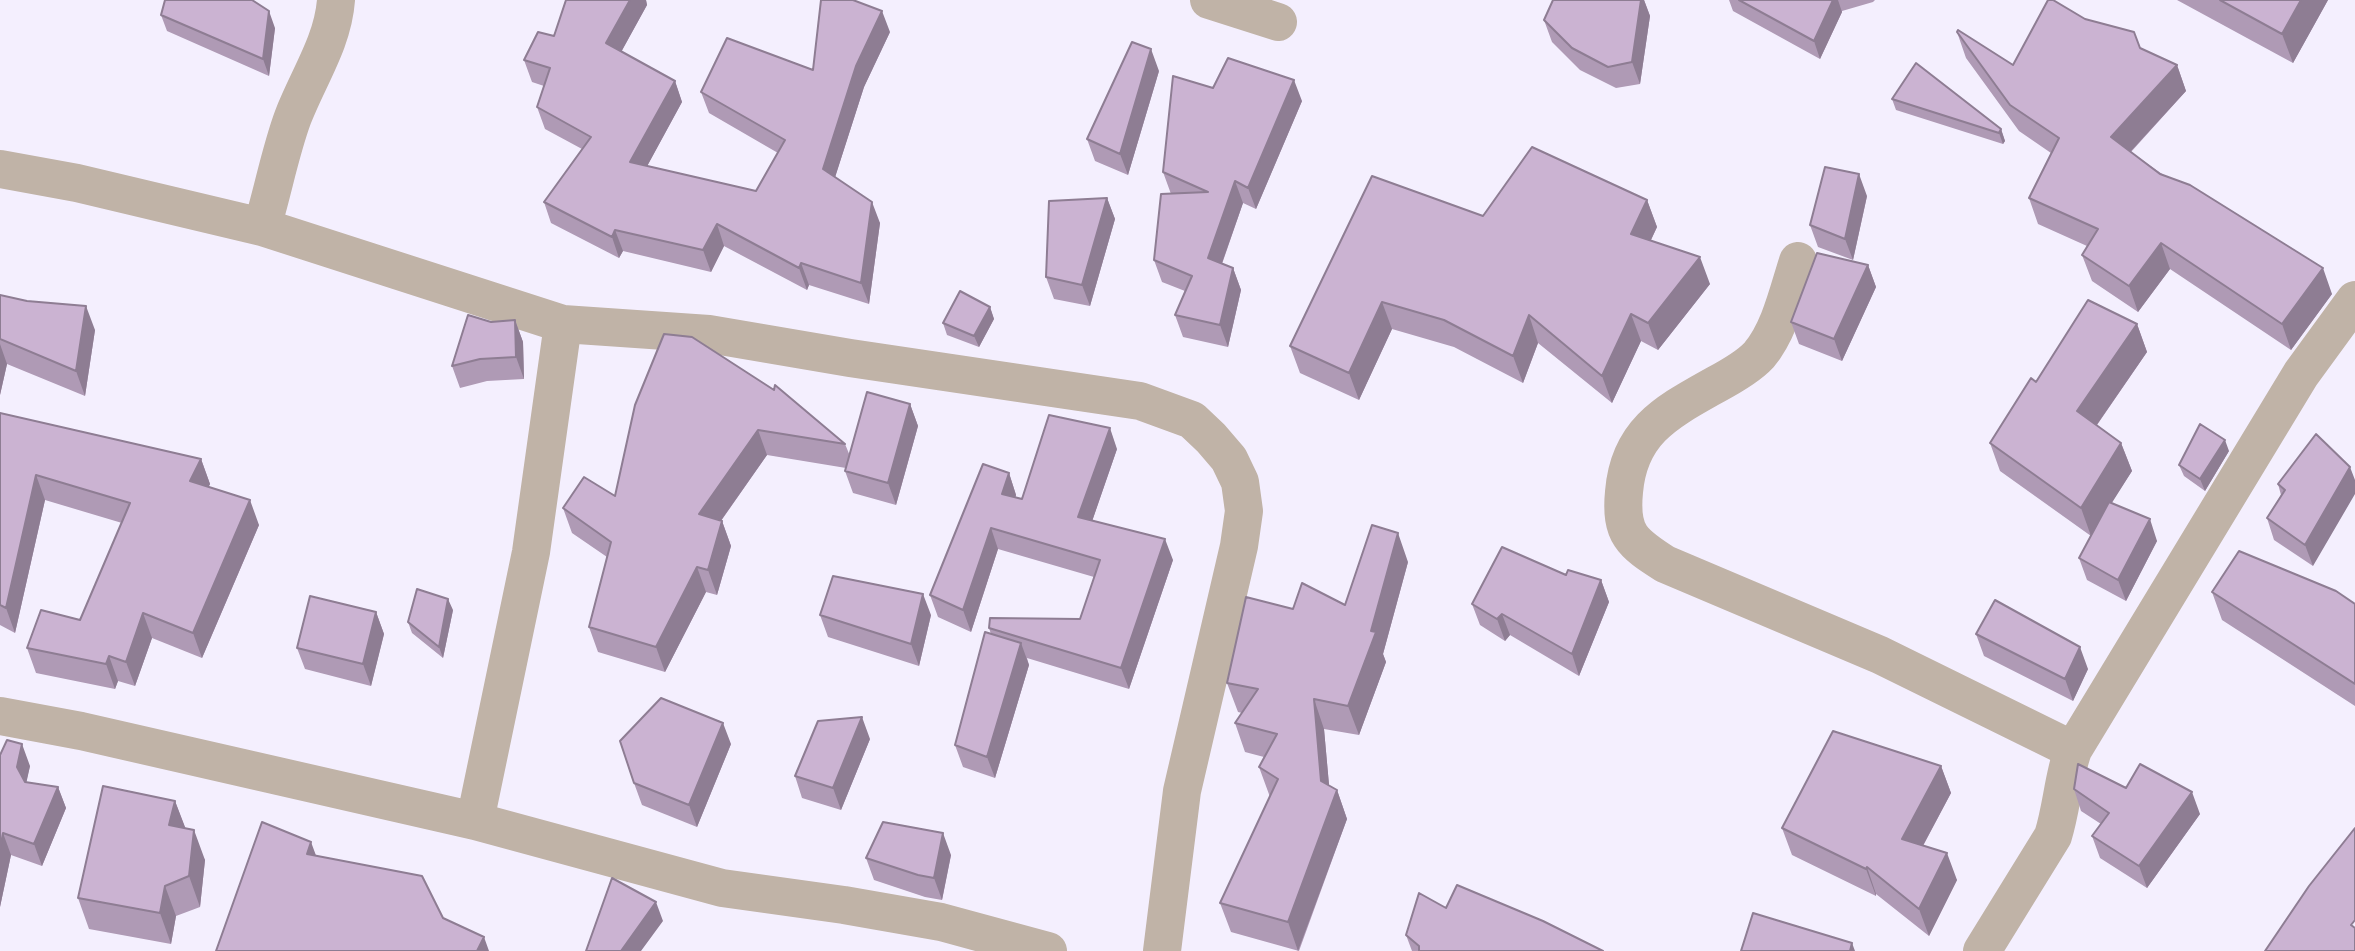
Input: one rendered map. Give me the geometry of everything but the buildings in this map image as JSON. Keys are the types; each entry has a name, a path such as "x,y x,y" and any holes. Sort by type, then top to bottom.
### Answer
{"street":[{"path":"262,227 293,117 319,62 335,12 336,0"},
{"path":"1209,0 1278,22"},
{"path":"0,169 77,183 262,227 563,324 709,334 1140,401 1192,420 1228,459 1240,482 1244,511 1240,546 1182,791 1162,951"},
{"path":"1798,261 1780,315 1759,355 1732,376 1667,412 1639,443 1629,464 1623,504 1623,519 1635,545 1665,564 1880,656 2073,750"},
{"path":"1982,951 2053,836 2073,750 2301,374 2355,300"},
{"path":"475,821 531,552 563,324"},
{"path":"0,716 94,734 475,821 722,888 941,922 1048,951"}]}
